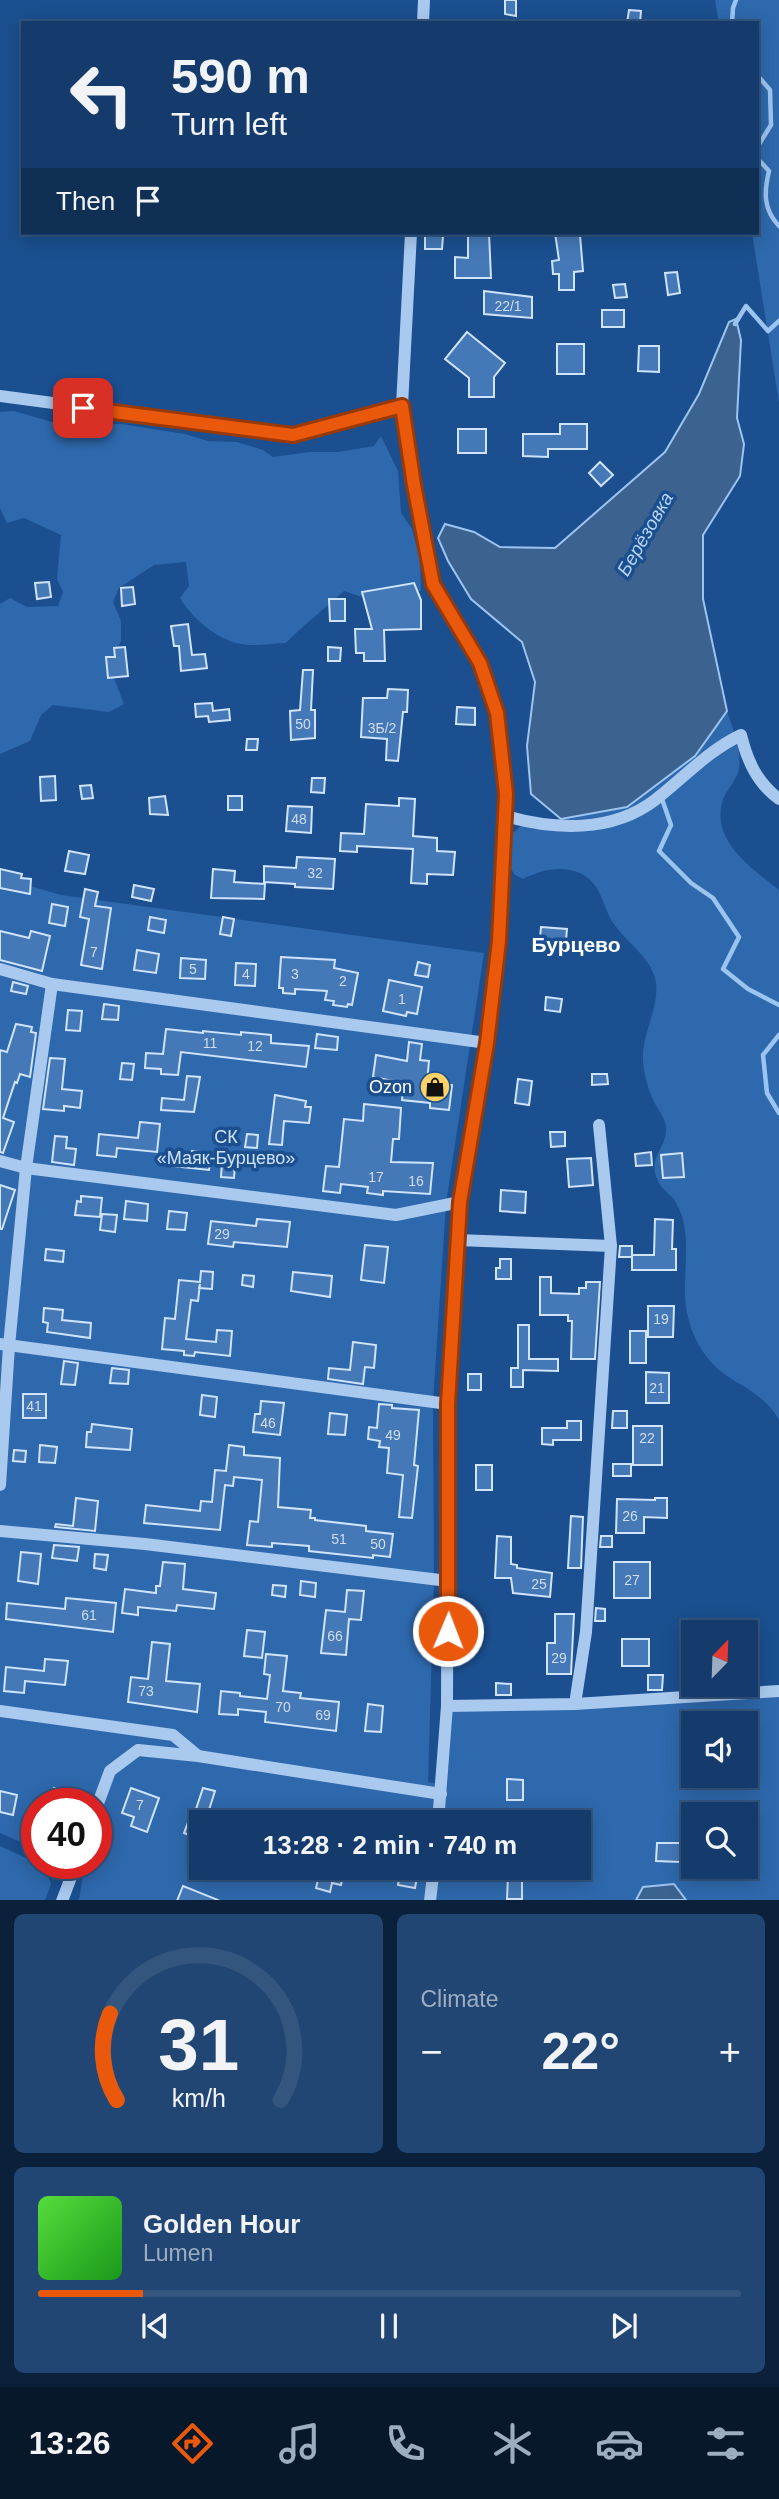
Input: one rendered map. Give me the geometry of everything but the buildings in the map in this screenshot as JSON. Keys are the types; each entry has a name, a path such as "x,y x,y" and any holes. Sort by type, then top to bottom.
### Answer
{"street":[{"path":"423,21 424,0"},
{"path":"411,235 402,406 414,485 433,584 480,663 497,713 506,794 499,941 487,1043 460,1202 457,1241 448,1404 447,1706 439,1810"},
{"path":"0,396 293,435 402,406"},
{"path":"505,816 544,825 568,827 597,825 624,818 653,802 710,753 741,735 746,756 755,774 779,799"},
{"path":"0,969 52,984 487,1043"},
{"path":"0,1485 4,1345 52,984"},
{"path":"575,1704 586,1632 611,1246 599,1125"},
{"path":"0,1161 26,1168 397,1215 460,1202"},
{"path":"457,1241 611,1246"},
{"path":"4,1345 448,1404"},
{"path":"0,1531 145,1544 448,1581"},
{"path":"447,1706 575,1704 779,1691"},
{"path":"0,1710 173,1735 198,1756"},
{"path":"104,1788 110,1771 138,1750 198,1756 441,1794"},
{"path":"62,1900 70,1879"},
{"path":"430,1900 432,1880"}],"green space":[{"path":"715,0 779,0 779,403 752,235 759,235 759,21 719,21"},
{"path":"14,411 62,425 121,424 185,434 208,441 237,442 263,450 273,457 374,446 381,436 398,471 401,513 412,529 420,559 421,591 368,599 344,591 286,643 246,645 214,633 185,606 180,598 189,586 186,562 154,565 119,588 113,602 121,621 121,641 110,668 124,704 109,712 53,705 41,715 30,741 0,754 0,604 10,598 27,607 58,606 63,592 57,579 61,535 24,518 7,523 0,508 0,412"},
{"path":"727,711 740,762 738,773 722,803 723,830 747,864 779,890 779,1420 763,1400 727,1376 708,1359 689,1321 685,1298 686,1242 682,1217 677,1204 658,1181 654,1166 665,1138 666,1127 650,1092 644,1066 643,1051 656,998 652,971 608,915 598,890 583,875 564,869 553,869 523,879 515,875 509,866 513,833 521,826 561,819 695,756"},
{"name":"СК «Маяк-Бурцево»","path":"0,877 61,895 484,953 446,1204 433,1402 434,1580 428,1782 441,1784 447,1706 681,1696 758,1698 758,1693 779,1692 779,1900 79,1900 82,1879 112,1879 112,1788 21,1788 21,1842 0,1833"},
{"path":"0,1846 21,1856 21,1879 49,1879 51,1884 45,1900 0,1900"}],"water":[{"path":"736,319 741,340 737,418 744,444 740,476 703,535 703,599 727,711 695,756 627,807 561,819 531,794 527,746 535,682 522,642 471,599 448,561 438,538 445,524 474,532 500,547 555,548 665,452 699,394 729,322"},
{"path":"674,1884 686,1900 636,1900 643,1887"}],"waterway":[{"name":"Берёзовка","path":"732,21 736,0"},
{"name":"Берёзовка","path":"759,77 770,90 771,125 759,144"},
{"name":"Берёзовка","path":"759,160 769,171 766,186 767,207 779,226"},
{"name":"Берёзовка","path":"735,324 746,306 768,331 779,321"},
{"name":"Берёзовка","path":"662,799 671,825 659,851 691,883 713,898 739,937 723,969 748,989 779,1005"},
{"name":"Берёзовка","path":"779,1035 763,1055 767,1093 779,1113"}],"place":[{"name":"Ozon","path":"435,1087"}],"district":[{"name":"Бурцево","path":"576,944"}],"route":[{"path":"83,408 293,435 402,406 433,584 480,663 497,713 506,794 499,941 487,1043 460,1202 448,1404 448,1631"}]}
